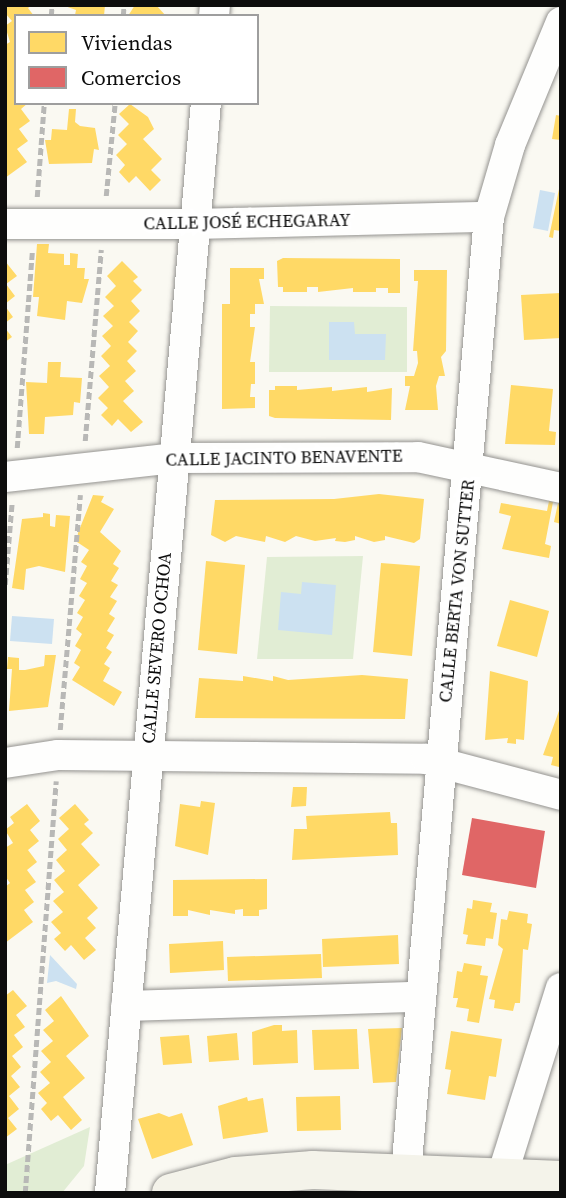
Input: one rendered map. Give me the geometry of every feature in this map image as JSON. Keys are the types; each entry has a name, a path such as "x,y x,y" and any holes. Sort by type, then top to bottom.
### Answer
{"main road":[{"path":"172,1193 266,1172 406,1173 561,1180"}],"street":[{"name":"CALLE BERTA VON SUTTER","path":"406,1173 419,997 469,468 489,217 510,145 561,22"},
{"name":"CALLE SEVERO OCHOA","path":"110,1193 206,105"},
{"name":"CALLE JOSÉ ECHEGARAY","path":"5,224 194,224 489,217"},
{"name":"CALLE JACINTO BENAVENTE","path":"10,476 174,458 418,457 561,488"},
{"path":"5,763 58,755 441,763 561,795"},
{"path":"502,1176 561,988"},
{"path":"126,1006 419,997"}],"path":[{"path":"5,585 10,476 44,105"},
{"path":"25,1193 58,755 115,105"}],"green space":[{"path":"270,306 407,307 407,372 269,372"},
{"path":"363,556 353,659 257,659 267,557"},
{"path":"90,1127 84,1166 62,1193 5,1193 5,1165"}],"water":[{"path":"540,190 555,193 548,231 533,228"},
{"path":"329,322 354,322 355,334 386,334 385,360 329,360"},
{"path":"302,582 336,585 332,635 278,630 281,592 301,594"},
{"path":"12,616 54,619 52,644 10,641"},
{"path":"50,955 77,984 76,989 56,981 47,983"}],"building: Viviendas":[{"path":"8,5 32,5 28,8 32,14 14,14 14,105 26,105 21,109 30,121 19,129 28,141 17,149 27,162 5,178 5,45 10,42 5,26 12,21 5,13"},
{"path":"62,5 105,5 104,14 75,14 76,10"},
{"path":"135,5 156,5 164,14 129,14"},
{"path":"131,105 148,117 154,129 143,139 162,159 151,170 161,180 150,191 136,176 129,183 119,172 125,165 116,155 127,144 118,135 129,124 119,114"},
{"path":"69,109 76,109 75,122 80,126 95,128 99,150 94,149 92,163 49,164 45,140 51,140 52,129 67,130"},
{"path":"556,115 561,116 561,140 552,139"},
{"path":"559,189 561,231 554,230 553,238 549,237"},
{"path":"37,244 49,244 48,253 64,254 64,265 70,265 70,253 78,254 77,268 85,268 84,279 89,279 82,303 67,301 65,320 37,316 39,297 33,297"},
{"path":"283,258 400,259 400,293 388,293 388,288 376,288 376,292 353,292 353,288 318,292 318,287 307,287 307,292 283,292 283,287 278,287 277,261"},
{"path":"5,261 17,276 6,284 15,296 5,304"},
{"path":"122,261 138,277 133,281 142,290 131,301 140,311 129,322 138,331 128,342 137,351 127,361 136,371 125,381 134,391 123,401 143,422 131,432 118,419 112,426 101,415 108,408 98,398 109,387 99,376 110,366 101,356 111,346 102,336 113,326 103,316 114,306 105,297 116,286 107,276"},
{"path":"230,268 264,268 264,279 259,279 264,304 255,304 255,314 250,314 250,327 255,327 250,362 255,362 255,384 251,384 250,397 255,397 255,408 222,409 222,304 230,304"},
{"path":"414,270 447,270 446,351 441,357 445,376 439,376 436,386 438,410 405,410 410,386 405,386 405,376 414,376 418,363 417,351 413,351 418,281 414,281"},
{"path":"561,293 561,338 524,340 521,295"},
{"path":"5,306 13,317 5,323"},
{"path":"5,328 12,337 5,342"},
{"path":"48,362 61,362 60,377 82,378 80,403 74,402 73,415 45,417 44,434 29,434 26,382 47,383"},
{"path":"511,385 553,389 549,431 556,432 555,445 505,444"},
{"path":"275,386 297,386 297,390 332,387 332,391 367,387 367,392 392,388 391,420 275,418 269,416 269,390 275,390"},
{"path":"379,494 424,499 420,539 414,543 385,536 385,540 374,542 355,536 355,540 345,542 335,541 336,538 315,541 296,536 285,542 266,536 265,542 236,536 225,542 211,535 215,500 334,499"},
{"path":"93,495 104,496 101,502 114,509 100,532 121,551 113,564 119,568 111,581 118,585 110,597 117,601 109,614 115,618 107,631 114,635 106,648 112,652 104,664 110,668 103,681 122,692 114,706 72,680 80,667 74,663 81,650 75,646 82,634 76,629 83,617 77,613 85,600 79,596 87,583 80,579 87,566 81,562 89,550 77,542 78,533"},
{"path":"549,501 553,502 545,544 551,546 549,558 502,549 511,516 499,513 501,503 547,511"},
{"path":"558,503 561,503 561,524 554,522"},
{"path":"43,513 50,514 50,526 55,527 56,515 70,516 65,572 39,566 26,569 24,590 12,588 22,519 43,517"},
{"path":"206,561 245,565 237,654 198,650"},
{"path":"381,563 420,566 412,656 373,652"},
{"path":"510,600 549,611 537,657 497,646"},
{"path":"45,655 56,655 48,707 9,711 12,669 7,669 8,657 19,658 19,670 25,670 44,666"},
{"path":"490,671 528,681 524,740 516,739 516,744 507,743 508,738 485,740"},
{"path":"362,675 408,679 405,719 195,718 199,678 243,681 243,676 273,681 273,676 288,680"},
{"path":"560,708 559,767 551,765 553,757 543,755"},
{"path":"293,787 307,787 306,806 291,807"},
{"path":"201,801 215,803 208,855 175,846 180,804 200,807"},
{"path":"27,804 40,821 30,830 39,841 28,850 37,862 27,870 36,882 25,890 34,902 24,910 33,922 5,943 5,887 10,883 5,876 5,848 13,843 5,830 14,823 10,817"},
{"path":"75,804 89,820 84,824 93,833 81,844 100,865 78,885 98,908 87,918 96,928 85,938 96,950 84,960 71,945 65,951 54,939 61,933 51,922 63,912 53,901 64,892 54,880 65,871 56,860 67,850 58,839 69,829 59,818"},
{"path":"390,812 391,823 397,823 398,855 292,860 294,829 307,829 306,816"},
{"path":"267,879 267,909 259,910 259,916 243,916 243,909 235,910 235,914 210,910 210,915 188,910 188,916 173,916 173,880"},
{"path":"473,900 492,903 490,912 497,913 493,939 486,938 485,946 466,944 468,935 463,934 467,908 472,909"},
{"path":"509,911 528,914 527,923 532,924 528,950 523,949 520,1003 515,1003 513,1011 494,1008 495,1000 489,999 503,949 498,945 501,919 507,920"},
{"path":"398,935 399,964 323,967 322,939"},
{"path":"223,941 224,970 170,973 169,944"},
{"path":"321,954 322,978 228,981 227,957"},
{"path":"464,963 482,966 480,975 488,976 479,1023 467,1021 469,1009 456,1007 458,998 453,998 457,971 462,972"},
{"path":"13,990 27,1006 16,1015 25,1027 14,1035 23,1047 12,1056 21,1067 11,1076 20,1087 9,1096 19,1109 8,1118 17,1129 5,1138 5,996"},
{"path":"61,996 89,1036 66,1056 85,1078 63,1097 82,1120 71,1130 58,1115 51,1121 41,1109 47,1103 38,1093 50,1083 40,1072 51,1062 41,1051 53,1041 43,1030 54,1021 45,1010"},
{"path":"282,1025 282,1031 297,1030 298,1063 253,1065 252,1032"},
{"path":"402,1028 396,1082 373,1083 368,1029"},
{"path":"357,1029 359,1069 314,1070 312,1030"},
{"path":"451,1031 502,1039 496,1077 489,1076 485,1100 447,1094 451,1070 445,1069"},
{"path":"237,1033 239,1060 209,1062 207,1036"},
{"path":"189,1035 192,1063 163,1065 160,1037"},
{"path":"340,1096 341,1130 297,1131 296,1097"},
{"path":"247,1097 248,1101 263,1098 268,1132 223,1139 218,1106"},
{"path":"159,1113 169,1117 182,1113 193,1145 152,1159 138,1119"}],"building: Comercios":[{"path":"472,818 545,831 536,888 462,875"}]}
